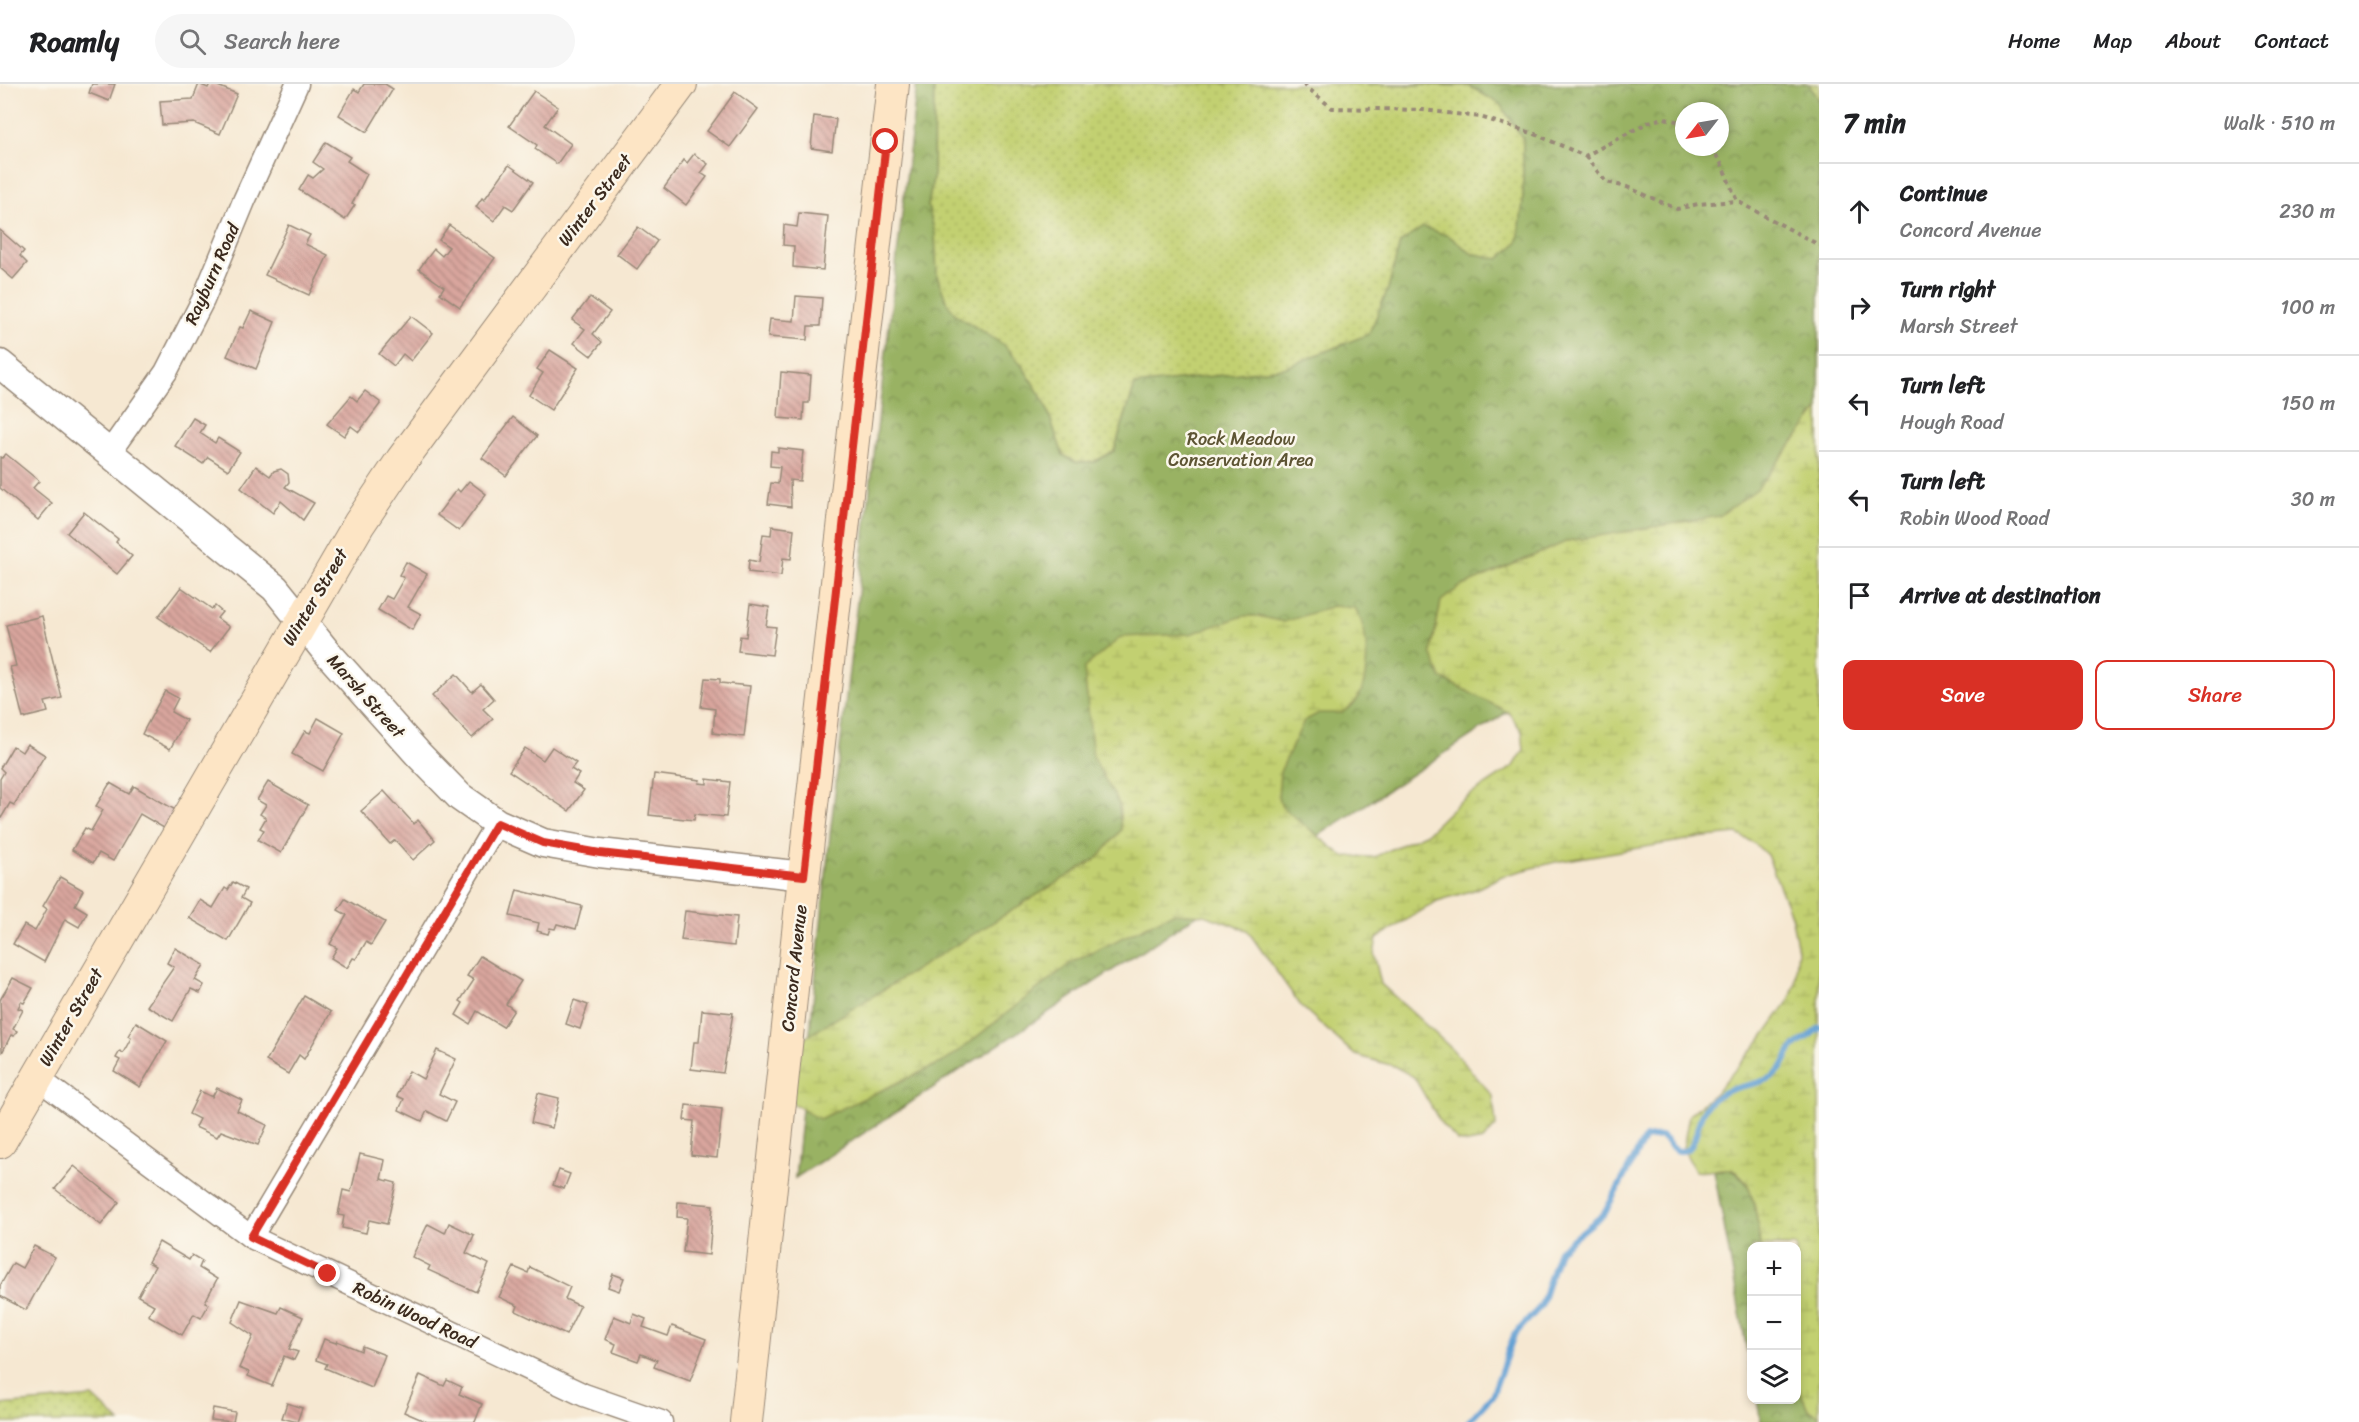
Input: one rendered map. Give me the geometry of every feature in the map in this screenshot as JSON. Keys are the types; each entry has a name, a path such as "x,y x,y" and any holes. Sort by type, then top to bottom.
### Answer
{"main road":[{"name":"Winter Street","path":"0,1142 302,619 402,460 681,84"},
{"name":"Concord Avenue","path":"746,1422 804,876 893,84"}],"street":[{"name":"Rayburn Road","path":"109,453 166,372 203,300 244,201 297,84"},
{"name":"Marsh Street","path":"0,364 274,588 302,619 325,650 419,754 460,797 497,823 543,843 600,853 804,876"},
{"path":"251,1237 497,823"},
{"name":"Robin Wood Road","path":"36,1077 251,1237 584,1395 661,1422"}],"path":[{"path":"1303,84 1332,108 1423,110 1480,117 1535,134 1585,156 1606,182 1628,187 1677,209 1698,204 1737,201 1819,244"},
{"path":"1585,156 1649,122 1664,118 1675,121"},
{"path":"1716,156 1737,201"}],"green space":[{"name":"Rock Meadow Conservation Area","path":"917,84 1819,84 1819,508 795,1178"},
{"name":"Rock Meadow Conservation Area","path":"917,84 934,84 933,178 928,206 935,234 937,276 947,303 956,315 1004,345 1023,367 1045,403 1063,455 1075,462 1094,462 1114,451 1135,385 1284,368 1369,334 1388,289 1400,243 1423,227 1449,236 1471,253 1499,259 1518,242 1523,202 1523,139 1500,104 1469,86 1366,84 1809,84 1819,102 1819,508 795,1178 830,835"},
{"path":"1819,409 1819,1416 1808,1409 1801,1393 1801,1242 1760,1242 1753,1201 1744,1179 1736,1172 1727,1169 1695,1171 1683,1148 1689,1115 1715,1093 1760,1041 1790,999 1795,984 1798,949 1791,915 1767,855 1754,843 1737,834 1705,837 1555,862 1502,876 1474,890 1437,901 1377,938 1374,954 1381,984 1452,1049 1493,1096 1496,1126 1483,1140 1468,1143 1458,1141 1442,1125 1414,1077 1394,1066 1355,1055 1301,1006 1247,930 1204,915 1173,913 1071,963 947,1060 819,1119 772,1091 777,1055 1099,857 1121,830 1119,804 1093,758 1084,668 1121,637 1190,634 1243,616 1258,616 1284,622 1333,606 1355,608 1363,628 1367,654 1362,690 1356,702 1342,713 1319,713 1304,721 1280,772 1278,797 1282,807 1343,856 1374,857 1427,833 1458,803 1514,766 1524,750 1522,731 1508,712 1441,678 1431,653 1441,601 1460,587 1568,541 1719,516 1757,489"},
{"path":"1726,1169 1736,1173 1744,1180 1754,1200 1760,1242 1747,1242 1747,1351 1714,1171"},
{"path":"1801,1393 1808,1409 1819,1416 1819,1422 1761,1422 1758,1404 1801,1404"},
{"path":"93,1397 120,1422 0,1422 0,1405"}],"building":[{"path":"92,84 115,84 109,101 89,93"},
{"path":"199,84 208,88 210,84 213,84 237,94 220,134 194,123 162,125 160,101 193,99"},
{"path":"364,84 385,84 393,89 367,132 339,115 354,89 359,92"},
{"path":"534,91 558,107 545,125 571,144 557,164 535,149 537,145 509,126"},
{"path":"735,92 758,109 730,147 707,131"},
{"path":"814,116 836,119 832,151 811,148"},
{"path":"326,142 350,157 347,161 367,174 352,204 355,205 345,220 299,190 308,175 313,178 323,169 313,162"},
{"path":"694,154 708,164 701,173 707,177 686,205 664,188 684,160 687,163"},
{"path":"509,165 533,182 513,210 505,205 494,221 476,207 482,198 484,200"},
{"path":"799,213 828,216 823,270 793,267 794,246 783,245 784,225 797,227"},
{"path":"289,225 310,235 305,244 328,255 309,295 265,275"},
{"path":"449,225 495,258 460,307 440,293 444,287 419,269 434,249 442,256 449,247 439,240"},
{"path":"638,227 657,241 637,269 617,254"},
{"path":"0,230 24,251 20,256 27,263 13,279 0,268"},
{"path":"796,296 822,298 820,326 808,326 807,340 768,337 770,319 794,321"},
{"path":"590,297 610,312 593,334 602,342 591,356 574,343 585,329 572,320"},
{"path":"251,311 275,322 256,369 227,356 240,327 243,328"},
{"path":"411,316 433,333 411,361 403,354 394,366 379,354"},
{"path":"550,350 578,368 551,410 529,395 543,373 537,369"},
{"path":"781,372 811,375 809,403 804,403 803,420 778,418"},
{"path":"365,391 381,403 359,432 351,426 344,436 327,424 351,396 357,401"},
{"path":"513,417 537,436 506,476 482,458"},
{"path":"193,418 205,425 200,433 215,443 218,438 240,452 228,470 208,457 203,464 175,446"},
{"path":"778,448 803,451 800,481 790,480 791,507 768,504 771,483 778,484 780,467 770,466 771,451 778,452"},
{"path":"6,454 39,481 33,488 52,503 38,520 0,488 0,457"},
{"path":"256,466 270,476 274,471 281,469 288,474 289,482 285,487 314,503 303,520 281,501 273,513 241,488"},
{"path":"469,481 486,494 459,531 437,515 457,489 460,492"},
{"path":"84,512 118,539 116,542 132,556 117,574 67,533"},
{"path":"772,526 794,529 791,559 783,558 781,576 748,572 749,560 759,562 763,534 771,535"},
{"path":"406,562 427,574 408,607 421,614 412,630 378,610 386,596 392,599 404,578 399,575"},
{"path":"181,587 212,609 215,606 222,612 217,618 229,627 210,652 158,617"},
{"path":"750,604 769,607 766,626 776,627 772,655 738,651 740,636 746,637"},
{"path":"42,616 62,698 45,702 48,712 23,718 10,667 16,666 6,625"},
{"path":"456,674 472,692 481,684 494,699 483,709 493,719 472,738 432,696"},
{"path":"705,678 720,679 720,683 750,686 744,737 713,733 715,709 701,707"},
{"path":"165,691 178,698 171,712 186,720 170,749 142,734"},
{"path":"318,718 344,733 323,771 292,754 305,731 310,733"},
{"path":"27,744 45,755 14,805 10,803 0,820 0,779 4,772 0,768 13,746 22,752"},
{"path":"552,747 576,763 571,769 579,774 573,783 584,790 569,811 509,771 525,748 543,760"},
{"path":"654,774 700,780 699,783 707,784 707,779 730,782 726,817 695,814 694,820 649,815"},
{"path":"268,782 308,805 281,853 258,840 264,830 260,828 266,818 260,814 266,805 257,800"},
{"path":"110,783 129,794 134,786 179,812 169,831 140,814 113,861 99,853 93,863 72,850 85,828 91,831 103,810 96,806"},
{"path":"384,791 414,824 418,820 435,840 413,860 395,840 390,844 361,811"},
{"path":"60,877 83,890 75,905 87,912 79,927 65,919 44,962 13,944 24,925 35,931 47,909 43,906"},
{"path":"233,882 246,889 241,898 250,903 228,941 189,918 200,900 213,908 225,888 228,890"},
{"path":"517,890 582,906 576,929 557,924 555,929 550,928 548,934 537,931 539,923 510,916"},
{"path":"345,899 385,922 371,945 366,942 356,959 353,958 347,968 331,958 337,948 330,944 347,915 338,910"},
{"path":"685,911 737,917 734,946 681,940"},
{"path":"175,948 204,965 195,980 204,985 200,993 191,989 173,1021 147,1006 174,967 167,963"},
{"path":"480,956 521,981 506,1004 514,1010 503,1027 477,1011 470,1024 456,1015 463,1003 460,1001 474,980 467,976"},
{"path":"13,978 33,988 18,1008 23,1010 13,1029 17,1031 14,1036 11,1035 2,1053 0,1000"},
{"path":"304,996 331,1012 304,1059 299,1055 288,1074 266,1061"},
{"path":"574,1000 588,1005 580,1029 566,1024"},
{"path":"702,1010 733,1013 723,1073 691,1069 694,1042 699,1042"},
{"path":"136,1022 167,1041 140,1087 114,1071 120,1060 116,1058 120,1051 123,1053 131,1038 128,1036"},
{"path":"437,1050 456,1059 439,1094 455,1102 446,1121 427,1111 422,1121 399,1110 404,1099 397,1096 409,1071 423,1079"},
{"path":"217,1088 242,1100 237,1111 267,1125 258,1145 221,1131 217,1137 195,1127 199,1119 189,1114 200,1091 212,1097"},
{"path":"538,1093 559,1098 552,1128 531,1123"},
{"path":"686,1105 722,1109 717,1158 691,1155 694,1121 684,1120"},
{"path":"360,1154 385,1160 381,1179 396,1183 387,1224 369,1220 366,1233 342,1228 344,1216 338,1215 343,1190 351,1192"},
{"path":"74,1166 119,1202 101,1225 55,1189"},
{"path":"559,1170 570,1174 564,1189 553,1185"},
{"path":"678,1202 713,1205 709,1255 683,1252 687,1218 677,1217"},
{"path":"449,1223 474,1235 466,1253 489,1264 476,1292 428,1270 430,1266 412,1257 428,1224 445,1233"},
{"path":"159,1242 189,1260 192,1255 202,1261 199,1268 217,1279 205,1302 209,1304 201,1318 194,1314 182,1335 148,1315 154,1305 138,1296 155,1266 148,1262"},
{"path":"34,1246 55,1257 26,1310 0,1296 0,1286 13,1263 22,1268"},
{"path":"514,1267 528,1273 530,1267 570,1287 565,1299 580,1306 566,1335 516,1311 518,1306 499,1297"},
{"path":"613,1274 624,1278 619,1291 608,1287"},
{"path":"241,1300 278,1313 281,1307 303,1317 289,1349 298,1352 294,1360 284,1356 272,1386 248,1376 249,1372 239,1368 253,1336 232,1322"},
{"path":"634,1314 646,1319 643,1327 668,1336 672,1326 706,1339 690,1381 654,1367 657,1360 641,1354 638,1361 613,1352 616,1344 605,1339 614,1316 631,1323"},
{"path":"324,1339 336,1343 337,1341 361,1351 362,1346 385,1355 372,1388 325,1368 327,1364 316,1360"},
{"path":"420,1375 444,1386 447,1380 462,1387 459,1394 482,1404 475,1422 427,1422 404,1412"},
{"path":"287,1403 302,1408 297,1422 282,1418"},
{"path":"213,1408 235,1412 233,1422 211,1420"}],"waterway":[{"path":"1468,1422 1492,1396 1514,1335 1541,1306 1559,1250 1604,1214 1645,1138 1661,1136 1678,1151 1686,1150 1693,1143 1701,1116 1709,1103 1724,1092 1772,1077 1779,1071 1793,1048 1819,1028"}],"route":[{"path":"328,1274 251,1237 497,823 543,843 600,853 804,876 886,142"}]}
